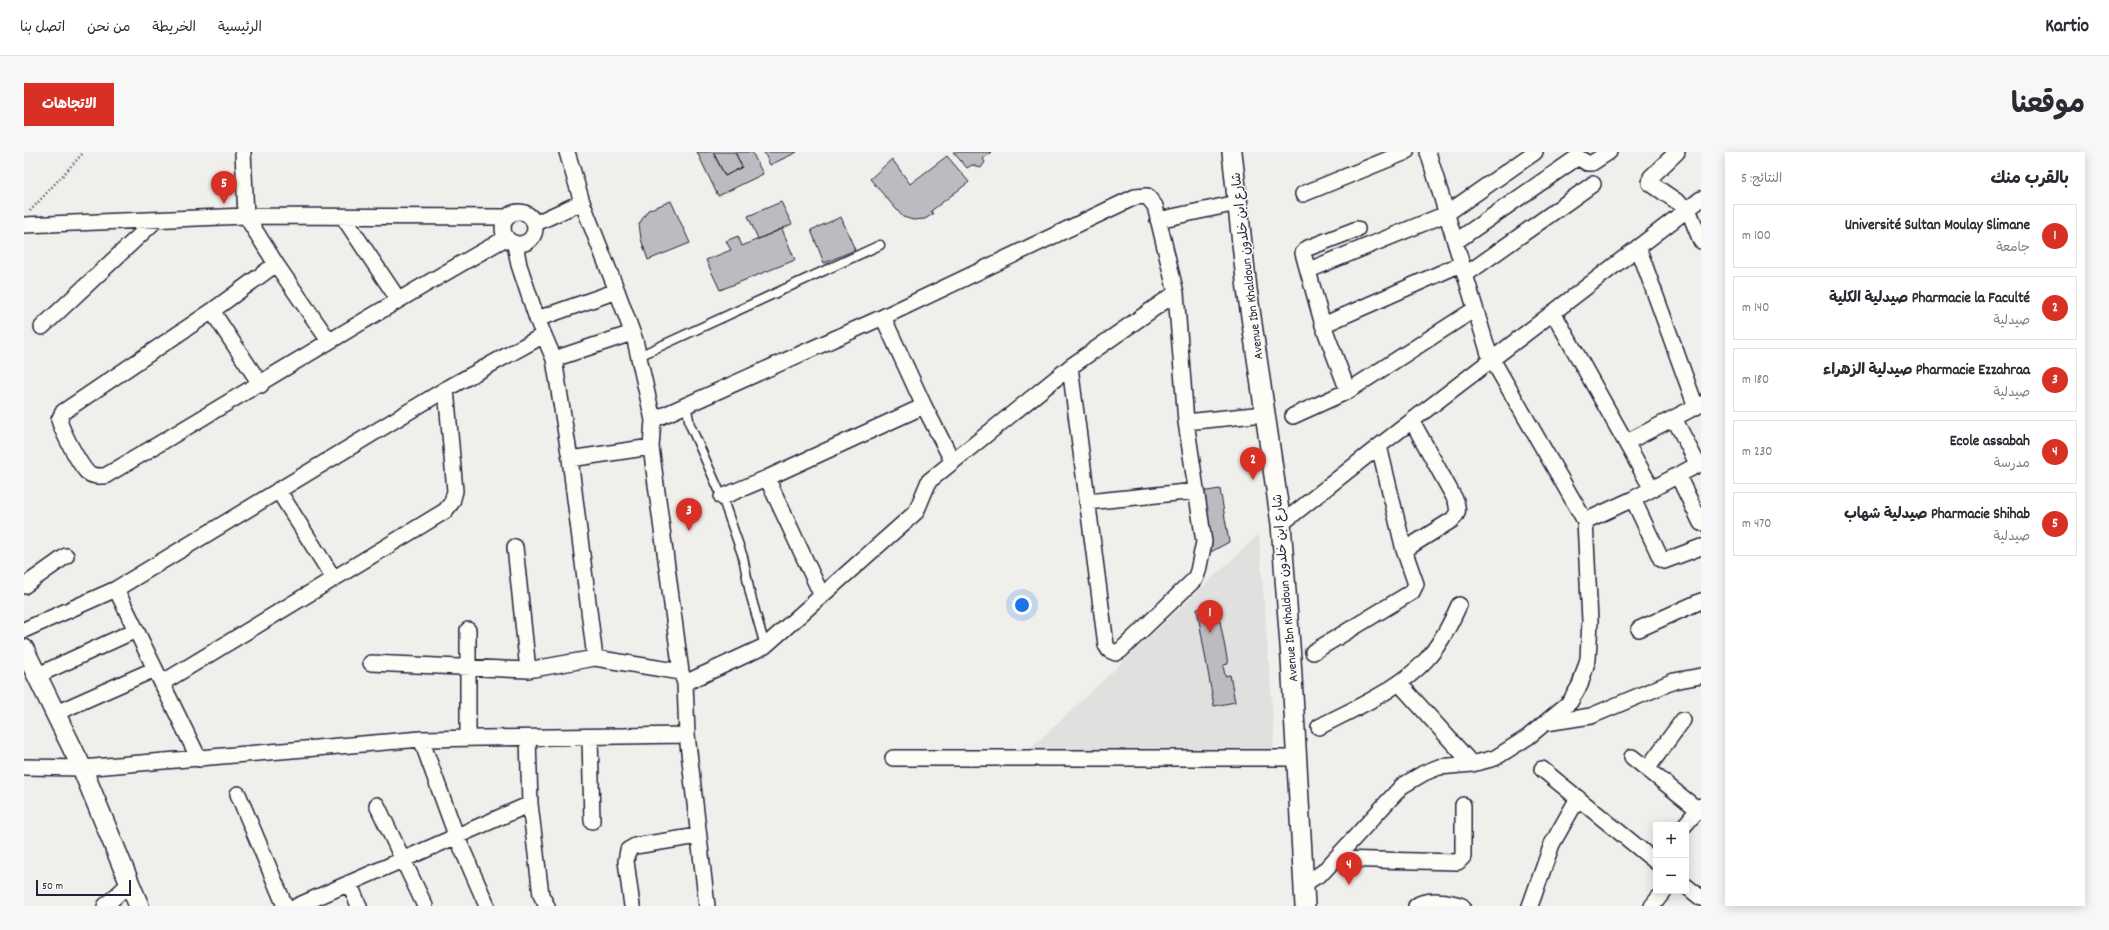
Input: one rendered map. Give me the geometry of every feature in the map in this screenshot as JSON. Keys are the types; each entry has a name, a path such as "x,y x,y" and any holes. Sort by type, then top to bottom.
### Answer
{"street":[{"path":"243,152 246,216 276,264 329,341"},
{"path":"567,152 582,202 617,290 632,333 639,356 653,420 651,447 683,678 687,735 707,906"},
{"name":"Avenue Ibn Khaldoun شارع ابن خلدون","path":"1232,152 1237,203 1264,414 1281,524 1297,758 1305,906"},
{"path":"1303,194 1406,152"},
{"path":"1304,884 1323,872 1402,786 1424,773 1439,768 1472,764 1496,758 1546,723 1573,696 1580,685 1588,659 1590,622 1585,521 1491,360 1428,152"},
{"path":"1309,270 1446,214 1535,152"},
{"path":"1455,242 1575,159 1579,158 1588,163 1592,163 1609,152"},
{"path":"1677,152 1654,173 1650,183 1688,209 1701,241"},
{"path":"1323,325 1463,270 1593,184"},
{"path":"653,420 686,404 883,318 1135,197 1147,196 1152,200 1155,206 1176,293 1186,422 1204,542 1195,579 1120,651 1116,653 1109,650 1106,645 1070,367"},
{"path":"1281,524 1379,446 1701,199"},
{"path":"534,224 582,202"},
{"path":"1158,220 1237,203"},
{"path":"26,218 156,220 246,216 344,218 508,217 518,212 528,215 534,224 534,235 530,240 520,244 510,241 398,299 261,384 105,476 94,476 87,472 62,431 59,420 63,412 212,311 276,264"},
{"path":"508,217 503,227 510,241 537,319 554,359 570,459 595,658"},
{"path":"344,218 398,299"},
{"path":"42,327 156,220"},
{"path":"1348,391 1323,325 1309,270 1303,253 1305,250 1357,229"},
{"path":"1627,442 1698,406 1638,247"},
{"path":"537,319 617,290"},
{"path":"371,663 467,669 528,670 595,658 683,678 765,646 916,512 929,481 1070,367 1176,293"},
{"path":"1293,416 1348,391 1475,309"},
{"path":"212,311 261,384"},
{"path":"1553,312 1652,489"},
{"path":"883,318 924,406 953,462"},
{"path":"554,359 632,333"},
{"path":"24,630 116,589 446,389 544,335"},
{"path":"162,683 445,511 452,502 455,491 446,389"},
{"path":"722,497 924,406"},
{"path":"1186,422 1264,414"},
{"path":"1585,521 1633,499 1699,464 1674,418"},
{"path":"1404,550 1452,520 1458,514 1456,501 1412,421"},
{"path":"1313,652 1412,592 1416,584 1404,550 1379,446"},
{"path":"570,459 651,447"},
{"path":"1678,476 1701,523"},
{"path":"766,478 822,596"},
{"path":"278,490 334,579"},
{"path":"1087,502 1196,491"},
{"path":"1633,499 1661,559 1664,561 1701,547"},
{"path":"515,547 528,670"},
{"path":"24,586 66,556"},
{"path":"116,589 199,759"},
{"path":"1639,629 1701,601"},
{"path":"1319,727 1399,683 1426,661 1442,638 1460,605"},
{"path":"38,675 136,630"},
{"path":"468,630 468,738"},
{"path":"24,649 82,768 139,906"},
{"path":"56,713 155,669"},
{"path":"1546,723 1591,716 1674,681 1701,676"},
{"path":"1399,683 1472,764"},
{"path":"1647,769 1683,720"},
{"path":"24,767 82,768 421,739 687,735"},
{"path":"590,737 592,820"},
{"path":"528,738 530,804 541,895 547,906"},
{"path":"421,739 456,835 488,906"},
{"path":"1632,757 1700,809 1688,822"},
{"path":"893,758 1297,758"},
{"path":"1542,769 1653,859"},
{"path":"238,794 295,906 530,804"},
{"path":"1530,906 1552,844 1578,798"},
{"path":"377,804 425,906"},
{"path":"1335,859 1458,862 1463,857 1463,805"},
{"path":"632,906 626,861 628,850 635,846 698,836"},
{"path":"105,906 130,883"},
{"path":"349,883 359,906"},
{"path":"1689,888 1701,898"},
{"path":"1652,906 1662,894"},
{"path":"1416,906 1440,901 1453,902 1462,906"}],"lane":[{"path":"639,356 880,245"},
{"path":"686,404 690,426 722,497 743,557 750,593 765,646"}],"path":[{"path":"26,218 84,152"}],"shaded area":[{"path":"1259,534 1274,732 1273,750 1014,764"}],"building":[{"path":"697,152 713,152 725,176 742,167 735,152 752,152 763,174 718,196"},
{"path":"713,152 735,152 742,167 725,176"},
{"path":"764,152 797,152 770,165"},
{"path":"953,152 991,152 983,159 985,162 981,168 972,165 967,168"},
{"path":"947,156 969,182 931,211 933,214 925,219 913,220 903,217 870,179 892,159 910,184"},
{"path":"671,201 690,243 648,260 641,239 639,224 648,210"},
{"path":"781,202 792,224 758,239 748,216"},
{"path":"841,217 855,250 824,263 811,230"},
{"path":"782,229 795,260 720,290 706,260 731,250 726,241 738,236 742,246"},
{"path":"1220,489 1229,542 1209,553 1200,492"},
{"path":"1214,606 1217,622 1220,621 1228,664 1223,665 1225,676 1230,675 1235,702 1214,706 1197,609"}],"place":[{"name":"Pharmacie Shihab صيدلية شهاب","path":"224,204"},
{"name":"Pharmacie la Faculté صيدلية الكلية","path":"1253,480"},
{"name":"Pharmacie Ezzahraa صيدلية الزهراء","path":"689,531"},
{"name":"Université Sultan Moulay Slimane","path":"1210,633"},
{"name":"Ecole assabah","path":"1349,885"}]}
